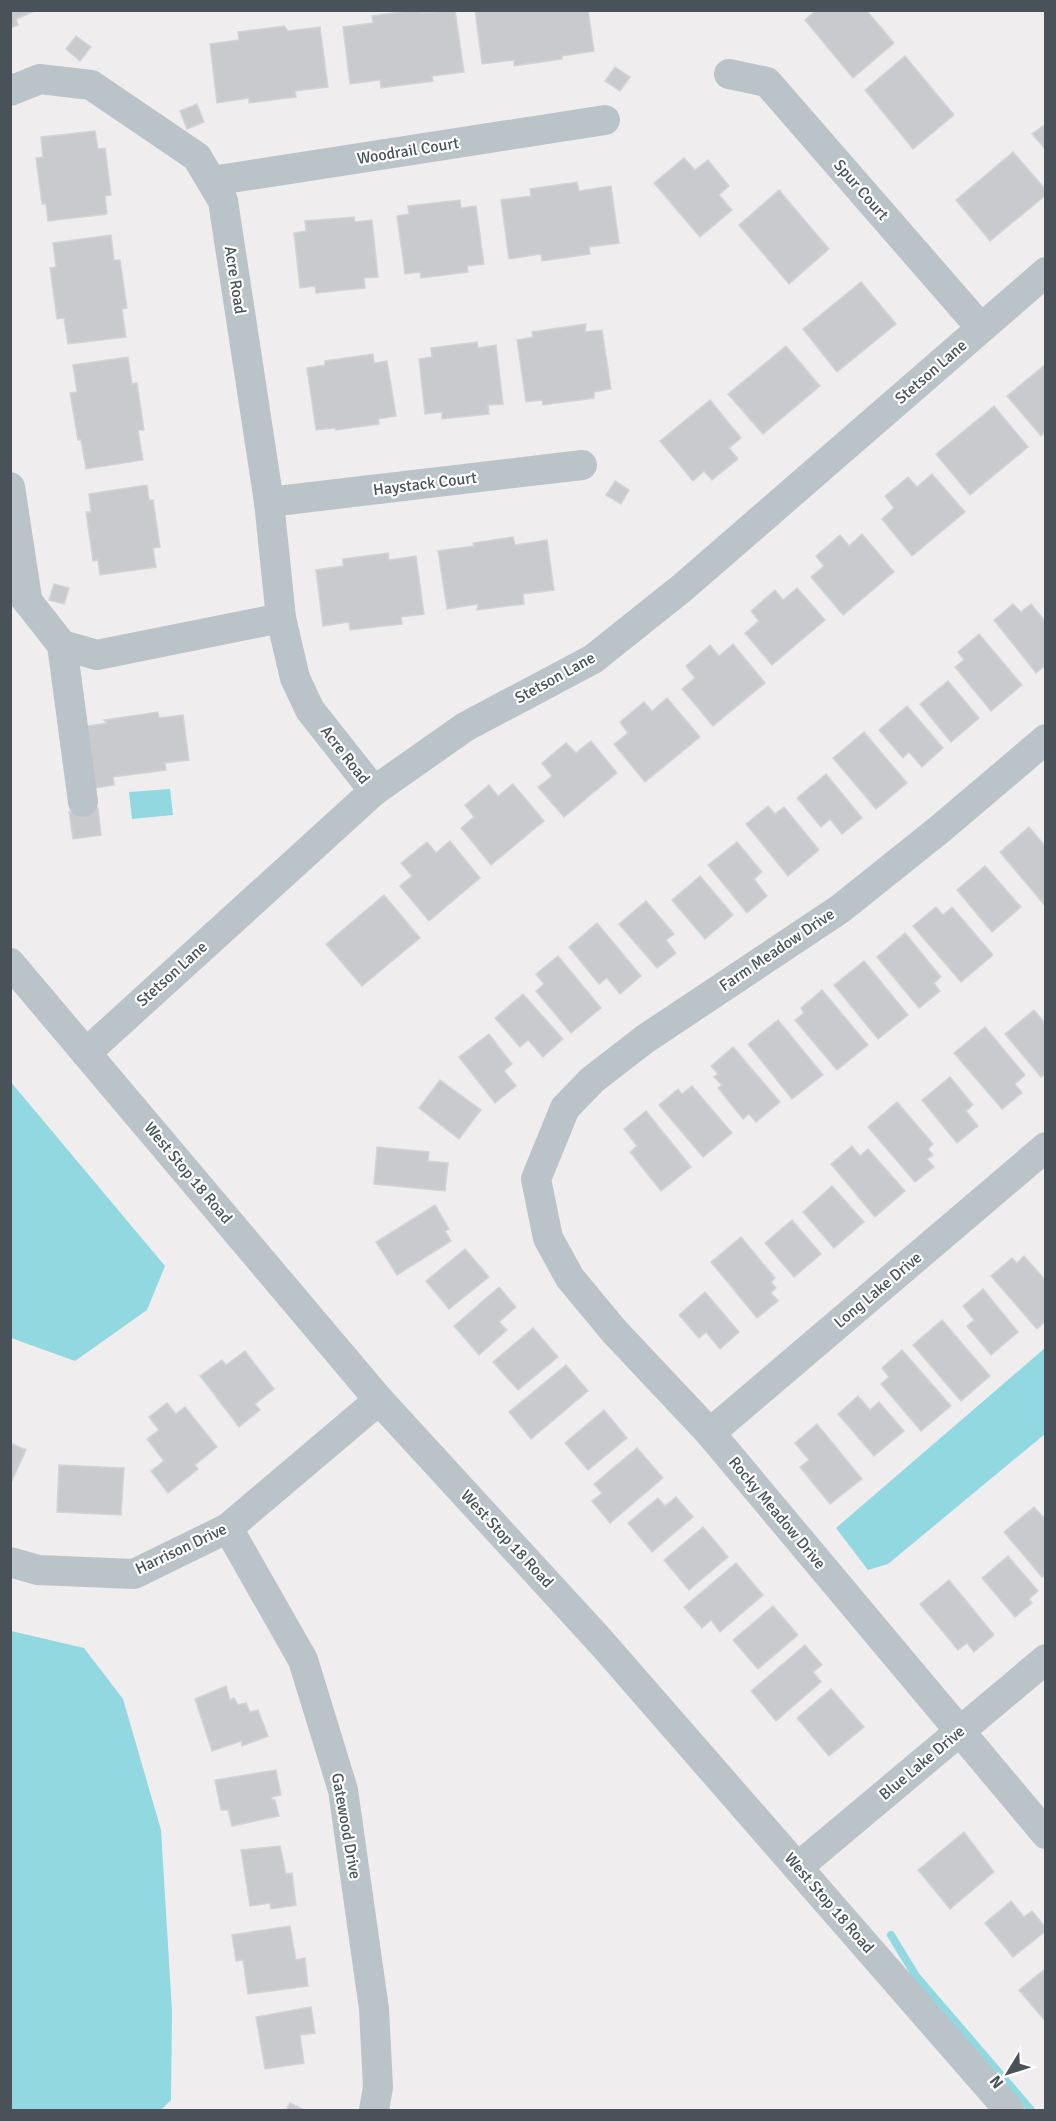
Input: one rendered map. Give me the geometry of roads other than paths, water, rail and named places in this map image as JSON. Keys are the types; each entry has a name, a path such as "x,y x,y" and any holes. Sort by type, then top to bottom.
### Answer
{"street":[{"name":"Spur Court","path":"729,74 767,82 981,328"},
{"name":"Acre Road","path":"10,91 40,79 91,85 197,157 223,201 269,502 281,618 295,678 310,710 374,791"},
{"name":"Woodrail Court","path":"212,182 605,120"},
{"name":"Stetson Lane","path":"86,1053 374,791 465,727 592,659 682,588 1046,272"},
{"name":"Haystack Court","path":"269,502 582,465"},
{"path":"10,488 19,589 62,645 83,802"},
{"path":"62,645 97,655 281,618"},
{"name":"Farm Meadow Drive","path":"536,1179 566,1108 592,1080 645,1039 840,909 940,830 1046,739"},
{"name":"West Stop 18 Road","path":"10,963 379,1400 601,1642 1009,2110"},
{"name":"Long Lake Drive","path":"710,1433 1046,1147"},
{"name":"Rocky Meadow Drive","path":"536,1179 548,1238 570,1278 614,1331 710,1433 1046,1834"},
{"name":"Harrison Drive","path":"10,1562 38,1570 134,1574 228,1528 379,1400"},
{"name":"Gatewood Drive","path":"228,1528 303,1660 343,1790 374,2008 378,2087 374,2110"},
{"name":"Blue Lake Drive","path":"798,1867 1046,1659"}],"water":[{"path":"170,789 173,815 132,819 129,792"},
{"path":"10,1081 165,1266 147,1310 75,1361 11,1338"},
{"path":"1045,1348 1045,1434 888,1564 868,1570 836,1528"},
{"path":"11,1631 84,1648 123,1699 161,1830 172,2011 171,2100 161,2110 11,2110"}],"waterway":[{"path":"891,1935 916,1976 1031,2110"}]}
